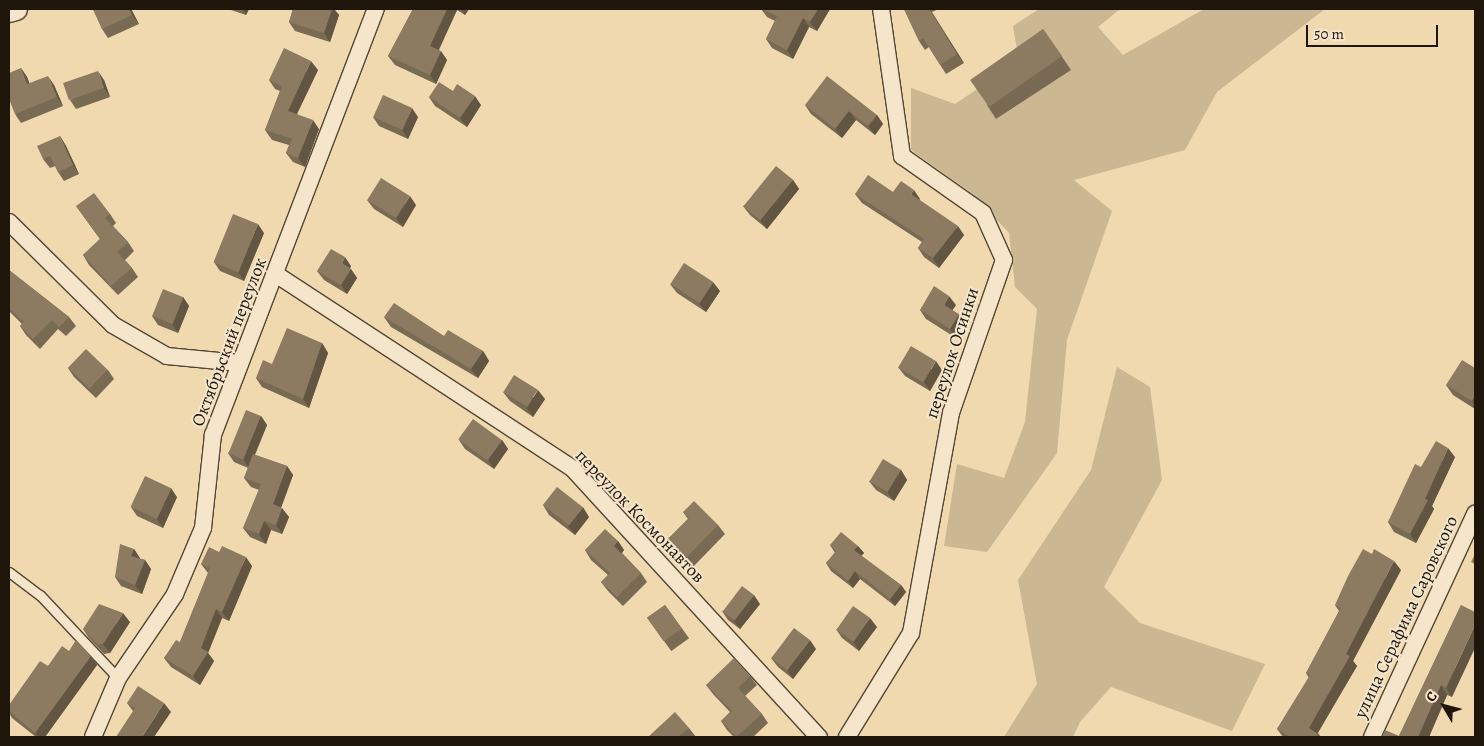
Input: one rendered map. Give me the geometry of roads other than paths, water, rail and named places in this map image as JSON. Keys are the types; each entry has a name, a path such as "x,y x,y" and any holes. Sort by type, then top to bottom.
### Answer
{"street":[{"path":"9,11 16,9"},
{"name":"Октябрьский переулок","path":"93,737 118,678 176,594 203,528 213,435 276,275 376,9"},
{"name":"переулок Осинки","path":"847,737 911,633 952,413 1004,260 983,213 902,156 882,9"},
{"path":"9,222 113,325 167,356 240,363"},
{"name":"переулок Космонавтов","path":"276,275 573,469 819,737"},
{"name":"улица Серафима Саровского","path":"1372,737 1475,514"}],"lane":[{"path":"9,572 40,595 118,678"}]}
